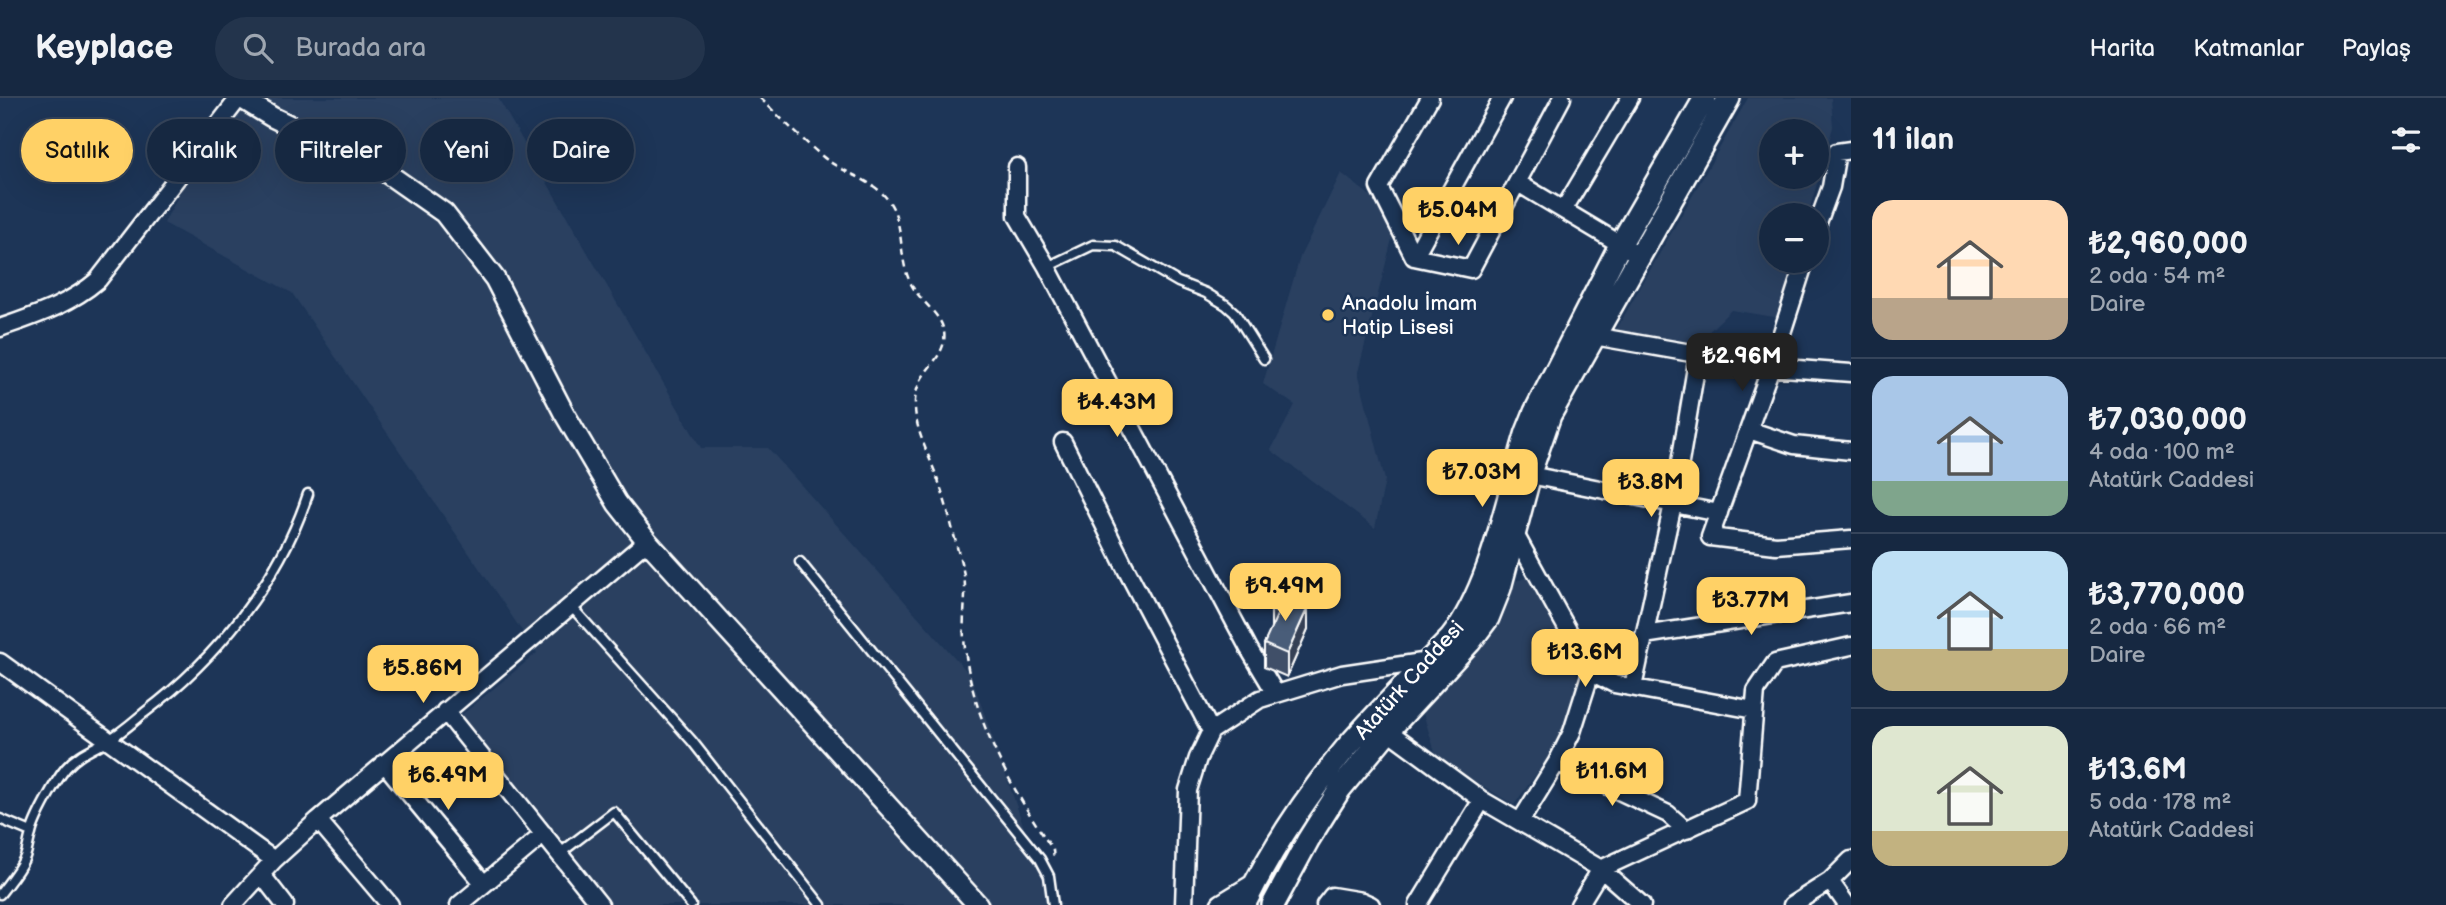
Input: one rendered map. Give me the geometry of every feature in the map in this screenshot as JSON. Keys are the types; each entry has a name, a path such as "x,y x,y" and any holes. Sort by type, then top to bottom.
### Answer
{"main road":[{"name":"Atatürk Caddesi","path":"1244,905 1253,886 1326,773 1458,629 1474,604 1531,422 1620,245 1716,100"},
{"name":"Atatürk Caddesi","path":"1273,905 1323,814 1356,769 1481,629 1494,605 1530,475 1550,415 1640,255 1716,100"},
{"path":"1223,905 1253,886"}],"street":[{"path":"0,328 55,309 77,297 98,280 240,98 272,117 381,169 444,213 495,279 564,413 617,503 647,541 978,905"},
{"path":"1414,257 1378,187 1430,98"},
{"path":"1414,257 1502,98"},
{"path":"1414,257 1471,269 1562,98"},
{"path":"1564,209 1630,98"},
{"path":"1825,203 1837,152 1851,150"},
{"path":"1017,167 1017,216 1249,649 1276,694"},
{"path":"1518,183 1640,255"},
{"path":"1801,273 1771,367 1710,537 1776,545 1851,539"},
{"path":"1594,336 1771,367 1851,373"},
{"path":"1633,687 1673,504 1699,356"},
{"path":"1749,430 1794,445 1851,451"},
{"path":"1063,442 1211,731"},
{"path":"1530,475 1719,513"},
{"path":"1515,534 1591,672 1614,684 1754,710"},
{"path":"233,905 274,860 318,820 647,541"},
{"path":"1644,635 1851,603"},
{"path":"1579,905 1601,869 1747,801 1756,691 1774,663 1851,646"},
{"path":"1184,905 1188,790 1198,758 1211,731 1260,699 1342,674 1429,661"},
{"path":"0,662 274,860"},
{"path":"1520,822 1558,762 1572,732 1591,672"},
{"path":"446,710 600,905"},
{"path":"1388,731 1482,800 1601,869 1642,905"},
{"path":"1558,762 1668,814 1686,830"},
{"path":"384,763 484,884"},
{"path":"1418,905 1482,800"},
{"path":"318,820 390,905"},
{"path":"459,905 544,834"},
{"path":"1792,905 1830,881 1851,860"},
{"path":"261,874 285,905"},
{"path":"1830,881 1847,905"},
{"path":"1325,905 1332,896 1371,905"}],"lane":[{"path":"1046,267 1093,245 1116,246 1178,282 1206,293 1226,305 1235,313 1264,359"},
{"path":"0,894 26,856 31,832 67,767 85,751 109,740 174,691 222,640 284,553 307,494"},
{"path":"800,562 1040,859 1049,876 1053,905"},
{"path":"570,606 692,741 821,905"},
{"path":"559,854 614,812 691,905"},
{"path":"0,820 31,832"}],"path":[{"path":"760,98 822,156 847,172 872,183 888,200 898,220 909,280 915,292 943,326 942,349 926,370 916,390 916,418 940,485 964,575 964,638 976,698 1006,776 1053,850 1054,864 1049,876"}],"shaded area":[{"path":"230,98 498,98 510,119 420,119 420,182 513,182 513,124 527,148 527,182 547,182 701,448 768,448 971,676 1049,899 1065,905 590,905 453,722 537,653 292,293 164,223 186,182 261,182 261,119 219,119"},
{"path":"1748,98 1831,98 1833,127 1829,141 1829,119 1759,119 1759,189 1815,189 1811,203 1759,203 1759,273 1792,273 1780,318 1731,310 1693,347 1615,332"},
{"name":"Anadolu İmam Hatip Lisesi","path":"1341,173 1377,201 1392,239 1358,372 1385,480 1375,528 1271,450 1295,405 1263,384 1300,257"},
{"path":"1535,575 1577,666 1578,696 1564,735 1514,805 1437,758 1422,710 1472,660 1501,622 1516,581"}],"building":[{"path":"1278,593 1308,607 1287,654 1264,644 1278,613 1271,610"}],"place":[{"name":"Anadolu İmam Hatip Lisesi","path":"1328,315"}]}
